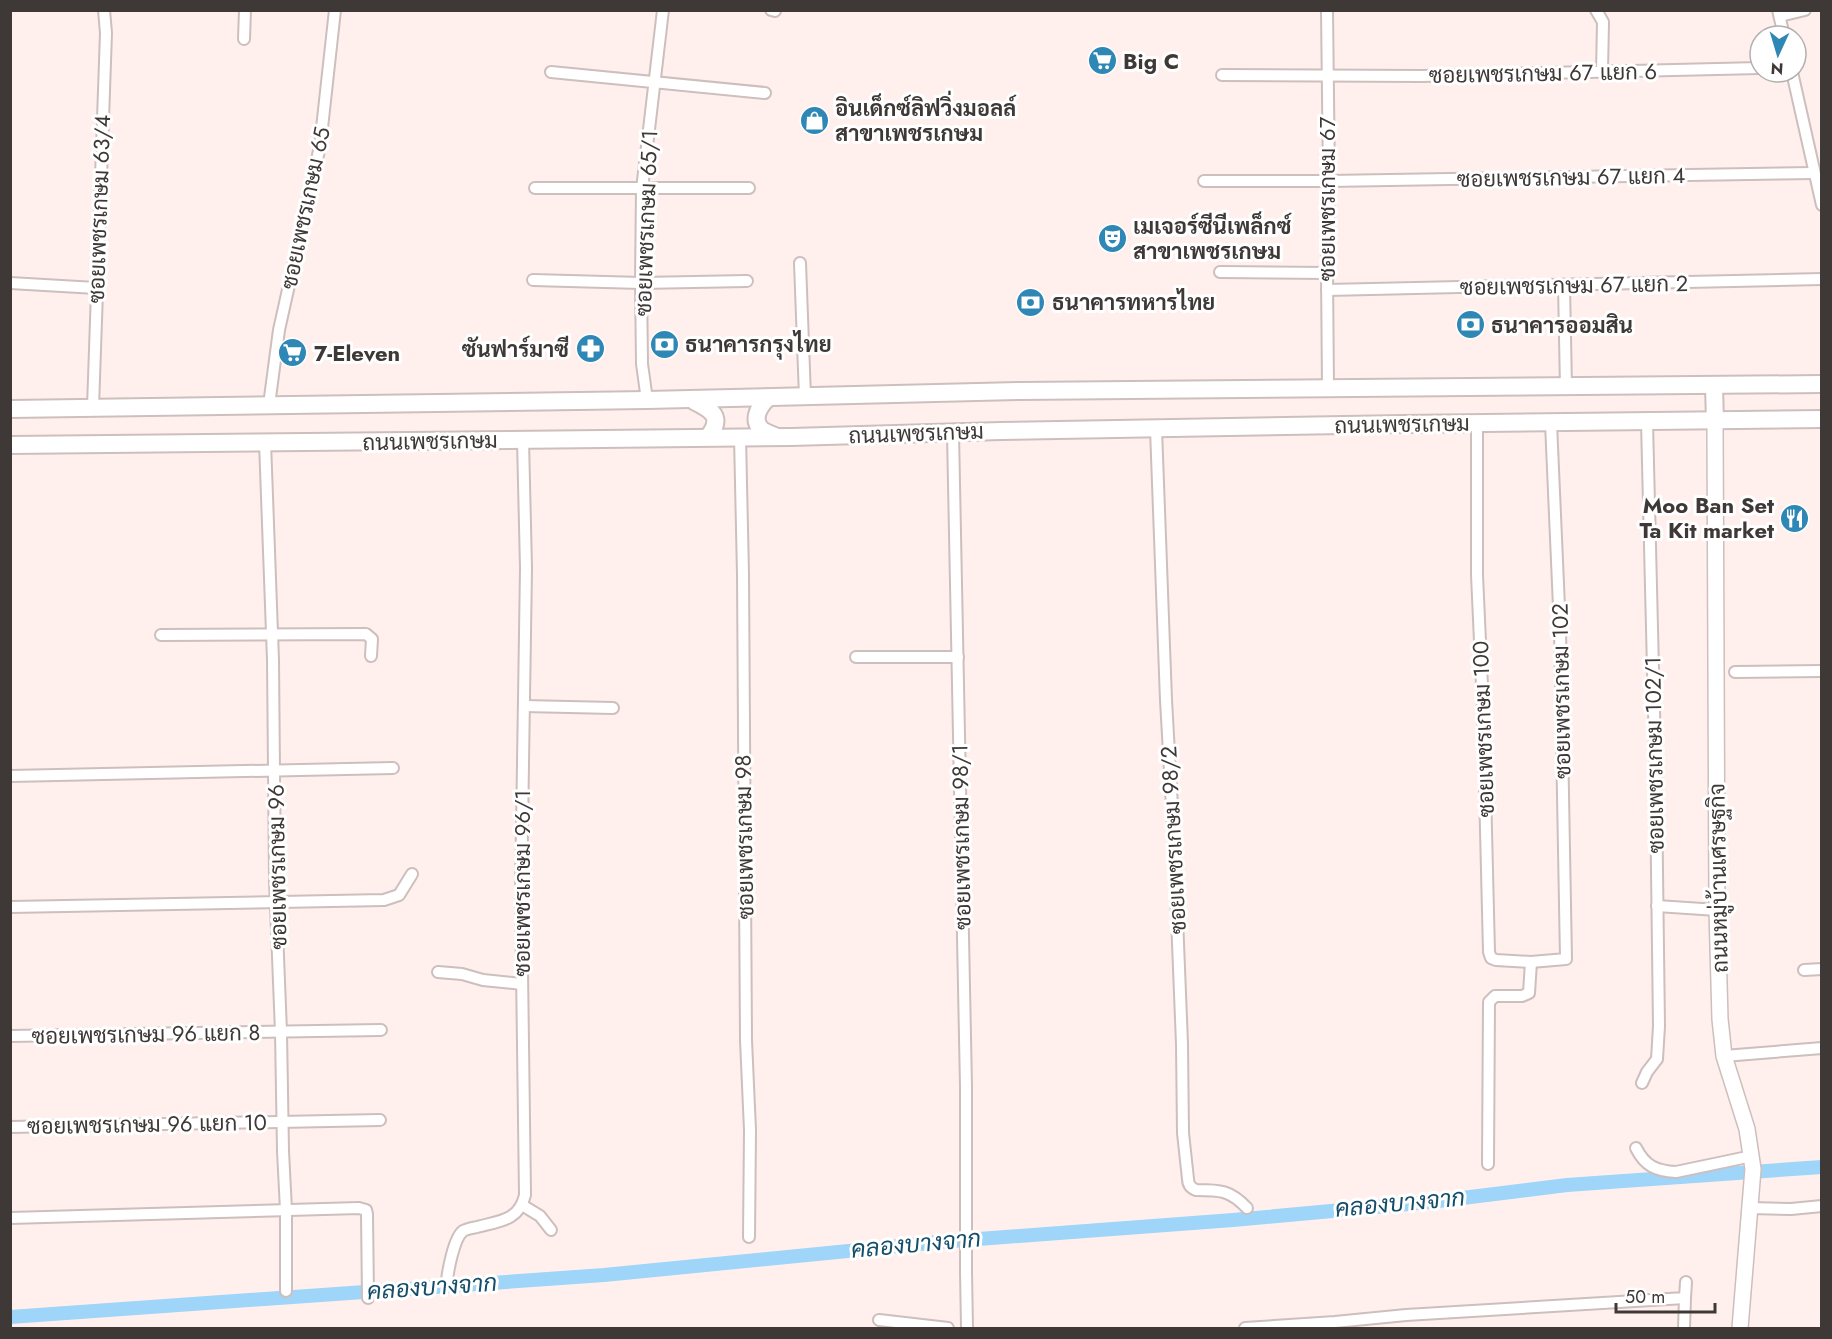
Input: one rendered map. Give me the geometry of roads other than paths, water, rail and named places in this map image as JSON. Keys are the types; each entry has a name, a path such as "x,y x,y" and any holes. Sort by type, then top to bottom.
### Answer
{"main road":[{"name":"ถนนเพชรเกษม","path":"10,409 768,398 1019,391 1821,384"},
{"path":"1714,386 1715,422"},
{"path":"768,398 759,408 757,422 762,430 775,436"},
{"path":"690,399 711,409 714,415 714,430 708,437"},
{"name":"ถนนเพชรเกษม","path":"10,445 523,440 953,433 1001,430 1821,420"}],"street":[{"name":"ซอยเพชรเกษม 63/4","path":"93,407 106,45 105,10"},
{"path":"244,10 244,39"},
{"name":"ซอยเพชรเกษม 65","path":"269,405 279,330 320,146 335,10"},
{"name":"ซอยเพชรเกษม 65/1","path":"647,400 642,364 642,189 663,10"},
{"name":"ซอยเพชรเกษม 67","path":"1327,10 1328,388"},
{"path":"1596,10 1603,22 1602,72"},
{"path":"1779,13 1805,10"},
{"name":"ซอยเพชรเกษม 67 แยก 6","path":"1222,75 1421,76 1748,68"},
{"path":"551,72 765,93"},
{"path":"1795,84 1821,205"},
{"name":"ซอยเพชรเกษม 67 แยก 4","path":"1204,181 1814,173"},
{"path":"535,188 749,188"},
{"path":"800,263 805,397"},
{"path":"1220,272 1327,273"},
{"name":"ซอยเพชรเกษม 67 แยก 2","path":"1327,290 1821,279"},
{"path":"533,280 641,283 747,281"},
{"path":"10,283 96,288"},
{"path":"1564,285 1566,388"},
{"name":"ซอยเพชรเกษม 102/1","path":"1642,1083 1657,1059 1658,1052 1656,781 1647,422"},
{"name":"ถนนหมู่บ้านเศรษฐกิจ","path":"1715,422 1717,910 1720,1019 1724,1056 1747,1129 1752,1163 1751,1202 1740,1329"},
{"name":"ซอยเพชรเกษม 100","path":"1477,423 1478,575 1489,952 1491,958 1496,960 1531,962 1566,960"},
{"name":"ซอยเพชรเกษม 102","path":"1551,423 1560,630 1566,960"},
{"name":"ซอยเพชรเกษม 98/2","path":"1156,429 1164,666 1182,1032 1183,1133 1188,1184 1196,1190 1229,1193 1247,1208"},
{"name":"ซอยเพชรเกษม 98/1","path":"953,433 959,799 962,844 968,1329"},
{"name":"ซอยเพชรเกษม 98","path":"740,437 746,1040 750,1130 749,1237"},
{"name":"ซอยเพชรเกษม 96/1","path":"522,1205 525,1195 521,894 526,568 523,440"},
{"name":"ซอยเพชรเกษม 96","path":"265,442 282,1032 286,1291"},
{"path":"160,635 366,634 372,639 371,656"},
{"path":"856,657 958,657"},
{"path":"1735,672 1821,671"},
{"path":"524,706 614,708"},
{"path":"10,776 393,768"},
{"path":"10,907 390,899 403,892 412,874"},
{"path":"1657,906 1717,910"},
{"path":"1488,1164 1489,1002 1495,996 1522,996 1529,993 1531,962"},
{"path":"1804,970 1821,969"},
{"path":"438,972 462,974 495,982 522,984"},
{"name":"ซอยเพชรเกษม 96 แยก 8","path":"10,1036 381,1030"},
{"path":"1724,1056 1821,1048"},
{"name":"ซอยเพชรเกษม 96 แยก 10","path":"10,1128 380,1120"},
{"path":"1636,1148 1645,1163 1668,1172 1752,1163"},
{"path":"1751,1202 1791,1209 1821,1206"},
{"path":"447,1281 459,1236 464,1230 509,1217 517,1213 522,1205 540,1216 551,1230"},
{"path":"10,1218 359,1208 366,1210 367,1214 368,1298"},
{"path":"1684,1329 1686,1282"},
{"path":"1245,1328 1407,1315 1685,1298"},
{"path":"879,1320 948,1329"}],"waterway":[{"name":"คลองบางจาก","path":"10,1317 604,1275 939,1242 1233,1220 1430,1202 1567,1185 1822,1167"}],"place":[{"name":"Big C","path":"1102,61"},
{"name":"อินเด็กซ์ลิฟวิ่งมอลล์ สาขาเพชรเกษม","path":"814,121"},
{"name":"เมเจอร์ซีนีเพล็กซ์ สาขาเพชรเกษม","path":"1112,239"},
{"name":"ธนาคารทหารไทย","path":"1031,302"},
{"name":"ธนาคารออมสิน","path":"1470,325"},
{"name":"ธนาคารกรุงไทย","path":"664,344"},
{"name":"ซันฟาร์มาซี","path":"590,349"},
{"name":"7-Eleven","path":"293,353"},
{"name":"Moo Ban Set Ta Kit market","path":"1795,518"}]}
